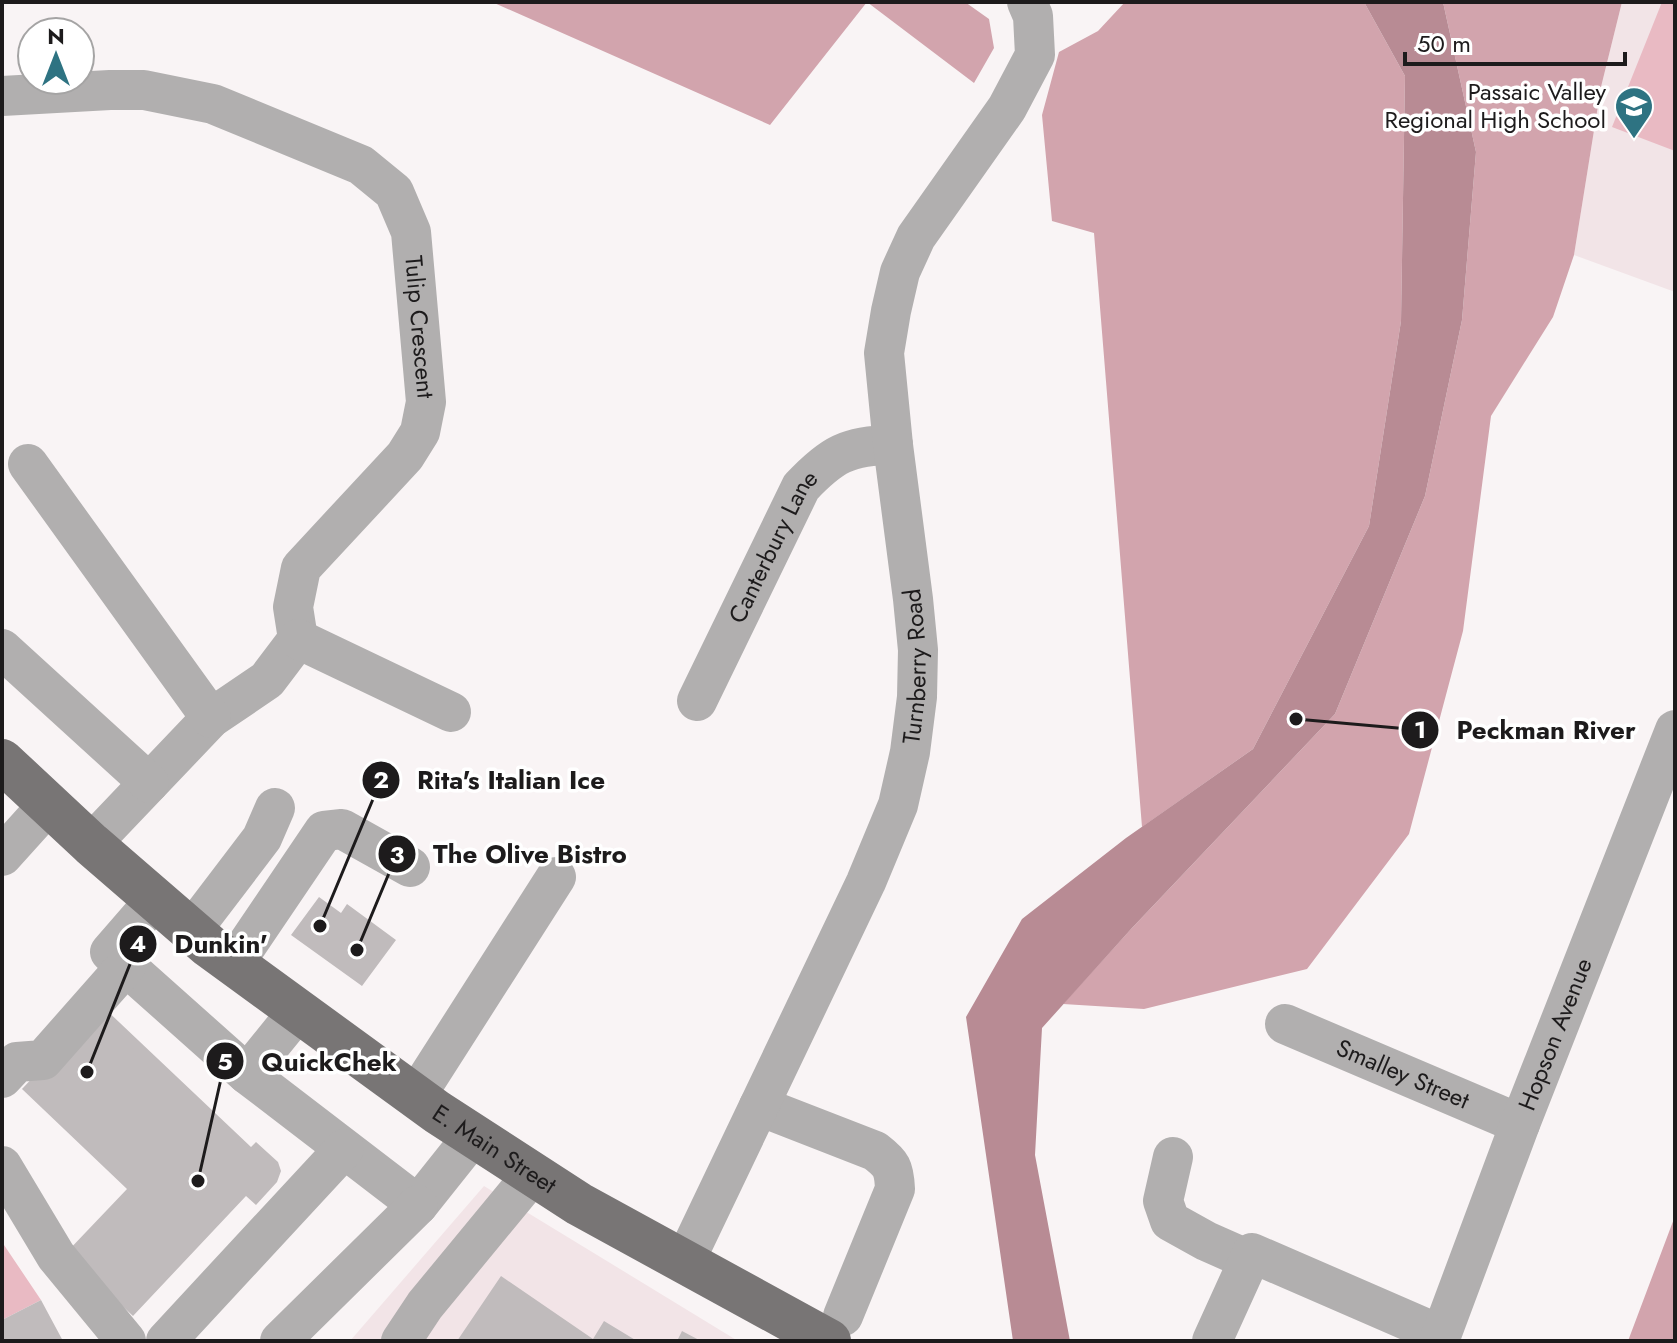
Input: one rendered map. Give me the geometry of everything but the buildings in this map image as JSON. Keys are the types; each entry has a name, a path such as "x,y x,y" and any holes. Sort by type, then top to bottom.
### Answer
{"main road":[{"name":"E. Main Street","path":"2,761 91,844 234,964 473,1136 579,1204 684,1263 836,1328"}],"street":[{"name":"Turnberry Road","path":"684,1263 866,882 898,805 910,752 917,697 918,650 884,353 891,311 900,272 916,237 1007,108 1035,55 1039,7"},
{"name":"Tulip Crescent","path":"2,96 144,90 213,104 361,165 394,192 411,232 426,402 420,432 405,456 301,568 293,607 298,639"},
{"name":"Canterbury Lane","path":"697,701 801,487 821,465 847,450 893,445"},
{"path":"28,464 211,718"},
{"path":"91,844 211,718 267,680 298,639 451,712"},
{"path":"2,649 149,783"},
{"name":"Hopson Avenue","path":"1440,1338 1520,1124 1675,730"},
{"path":"2,856 48,805"},
{"path":"192,930 262,838 275,808"},
{"path":"234,964 324,831 342,829 410,867"},
{"path":"416,1096 556,877"},
{"path":"156,899 110,952 247,1074 418,1205"},
{"path":"2,1078 17,1062 43,1060 126,966"},
{"path":"247,1074 299,1010"},
{"name":"Smalley Street","path":"1285,1024 1520,1124"},
{"path":"759,1106 875,1151 889,1161 895,1172 895,1189 836,1328"},
{"path":"280,1341 418,1205 473,1136"},
{"path":"166,1341 344,1149"},
{"path":"1173,1157 1163,1201 1170,1221 1249,1260"},
{"path":"2,1166 56,1256 126,1341"},
{"path":"401,1341 425,1305 533,1174"},
{"path":"1212,1341 1252,1253 1440,1338"}],"shaded area":[{"path":"492,2 867,2 770,125"},
{"path":"867,2 965,2 989,19 994,48 974,83"},
{"path":"1125,2 1364,2 1405,76 1401,321 1369,526 1253,749 1142,827 1094,233 1052,221 1042,115 1059,52 1098,31"},
{"path":"1364,2 1443,2 1476,152 1462,320 1425,496 1335,714 1132,928 1042,1028 1035,1155 1070,1341 1013,1341 966,1017 1022,919 1126,838 1253,749 1369,526 1401,321 1405,76"},
{"path":"1443,2 1622,2 1601,87 1574,255 1553,317 1491,416 1463,631 1409,834 1307,969 1144,1009 1063,1004 1335,714 1425,496 1462,320 1476,152"},
{"name":"Passaic Valley Regional High School","path":"1622,2 1675,2 1675,292 1574,255 1601,87"},
{"path":"1662,2 1675,2 1675,151 1612,127"},
{"path":"484,1186 738,1341 350,1341"},
{"path":"1675,1216 1675,1341 1628,1341"},
{"path":"2,1242 41,1300 2,1320"}],"place":[{"name":"Passaic Valley Regional High School","path":"1634,140"},
{"name":"Peckman River","path":"1296,719"},
{"name":"Rita's Italian Ice","path":"320,926"},
{"name":"The Olive Bistro","path":"357,950"},
{"name":"Dunkin'","path":"87,1072"},
{"name":"QuickChek","path":"198,1181"}]}
